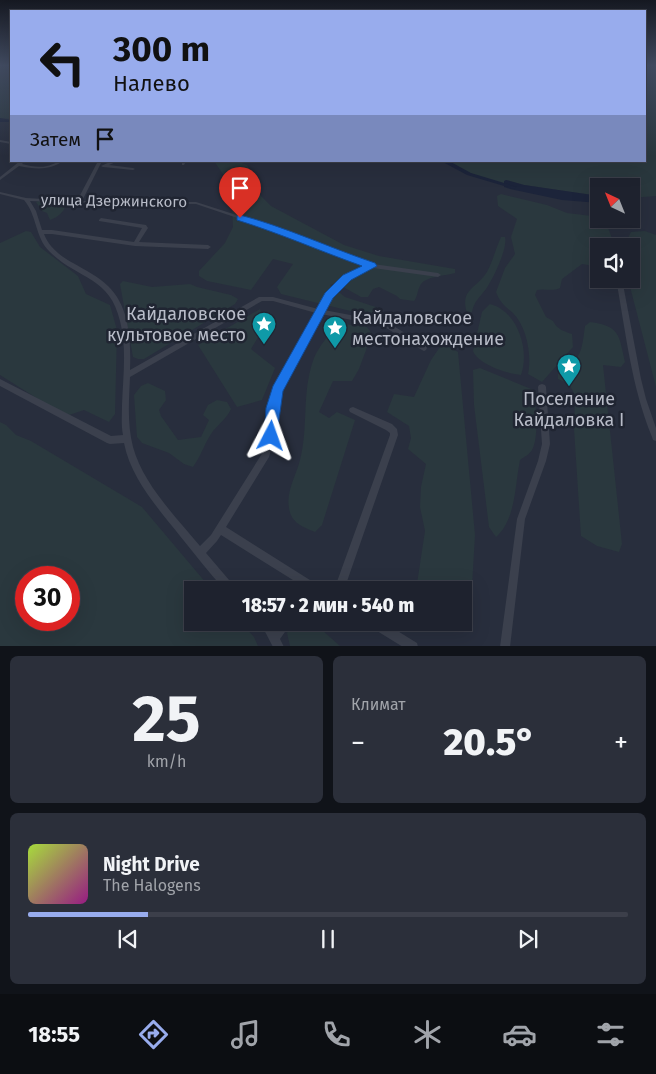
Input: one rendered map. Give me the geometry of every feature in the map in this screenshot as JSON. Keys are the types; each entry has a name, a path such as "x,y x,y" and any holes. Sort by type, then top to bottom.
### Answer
{"street":[{"path":"0,179 22,162"},
{"path":"19,165 47,169 59,162"},
{"path":"79,202 95,168 101,164 133,169"},
{"name":"улица Дзержинского","path":"0,193 26,199 79,202 189,202 204,204 372,266 438,275"},
{"path":"26,199 36,214 40,232 49,249 100,282 114,296 124,322 127,374 127,439 132,456 151,491 224,581"},
{"path":"101,220 144,226 145,228 135,244"},
{"name":"улица Дзержинского","path":"40,232 52,232 135,244 208,247"},
{"path":"200,553 220,529 266,454 271,436 273,408 277,390 329,295 339,284 354,273 372,266"},
{"path":"621,288 639,384 646,413 656,437"},
{"path":"127,374 256,300 273,298 321,312 386,324 424,348"},
{"path":"0,382 110,440 127,439"},
{"path":"505,646 521,520 546,444 542,387"},
{"path":"342,581 394,436 394,432 389,427 353,410"},
{"path":"220,529 304,581"},
{"path":"270,631 277,642"},
{"path":"388,631 413,646"}],"shaded area":[{"path":"0,95 10,95 10,119 0,118"},
{"path":"646,95 656,95 656,196 640,197 640,178 590,178 590,195 524,185 506,180 503,185 469,174 446,162 646,162"},
{"path":"215,162 240,162 247,165 255,179 259,194 271,206 344,245 379,256 455,269 455,273 426,280 420,286 414,301 400,299 379,287 373,289 368,297 361,297 336,283 330,285 345,297 382,309 379,318 281,294 277,287 293,264 273,259 251,290 207,281 199,276 199,271 225,243 233,227 231,186"},
{"path":"501,194 547,205 567,213 590,216 590,228 608,228 612,238 590,238 590,265 582,264 562,279 560,288 537,290 535,295 546,317 553,321 556,326 572,334 573,347 542,382 528,374 529,350 522,326 513,313 501,302 496,292 505,268 515,254 511,237 517,219 498,206 497,196"},
{"path":"36,202 66,205 60,214 50,220 47,213 42,211"},
{"path":"26,231 31,232 40,247 78,276 86,294 110,305 117,330 115,414 109,422 84,410 69,415 46,404 0,375 0,243"},
{"path":"645,231 656,235 656,387 630,288 640,288 640,238 628,238 631,232"},
{"path":"501,237 505,237 505,242 496,271 476,302 472,312 467,313 465,305 468,293 488,270"},
{"path":"123,281 152,287 190,284 231,295 238,299 235,304 144,359 138,359 133,357 120,284"},
{"path":"490,304 500,308 508,315 519,333 524,355 521,375 508,373 487,364 476,356 473,351 482,312"},
{"path":"260,309 265,326 251,349 275,368 262,400 237,407 198,345"},
{"path":"590,322 613,329 619,339 625,362 621,367 603,365 622,544 619,552 597,546 581,536 574,429 575,395 569,384 558,379 558,374 572,363 579,354 585,326"},
{"path":"337,323 367,327 372,334 359,369 352,381 333,381 319,412 329,418 337,412 355,420 322,525 315,532 295,521 290,513 288,502 303,447 306,396 310,371 316,354"},
{"path":"440,347 449,347 458,352 475,535 472,586 472,581 417,581 425,531 420,507 421,487 426,464 408,449 411,438 409,426 387,412 394,394 414,397 431,360"},
{"path":"480,368 536,391 536,436 534,444 531,451 520,460 511,511 503,530 496,537 489,527 474,405 473,370"},
{"path":"148,383 165,391 166,400 159,410 161,416 178,440 201,437 209,420 203,415 208,405 217,400 227,402 231,409 210,435 193,467 184,464 169,453 142,443 137,437 134,395 141,386"},
{"path":"0,422 16,435 31,441 142,507 204,581 184,581 184,631 248,631 258,646 0,646"},
{"path":"289,631 323,631 340,646 290,646 287,633"}],"water":[{"path":"504,181 590,195 590,202 562,200 510,189 504,187"}],"waterway":[{"path":"0,120 10,121"},
{"path":"446,162 469,174 514,187"}],"place":[{"name":"Кайдаловское культовое место","path":"264,345"},
{"name":"Кайдаловское местонахождение","path":"335,349"},
{"name":"Поселение Кайдаловка I","path":"569,387"}],"route":[{"path":"240,218 278,230 372,266 347,277 329,295 277,390 273,408 271,436"}]}
